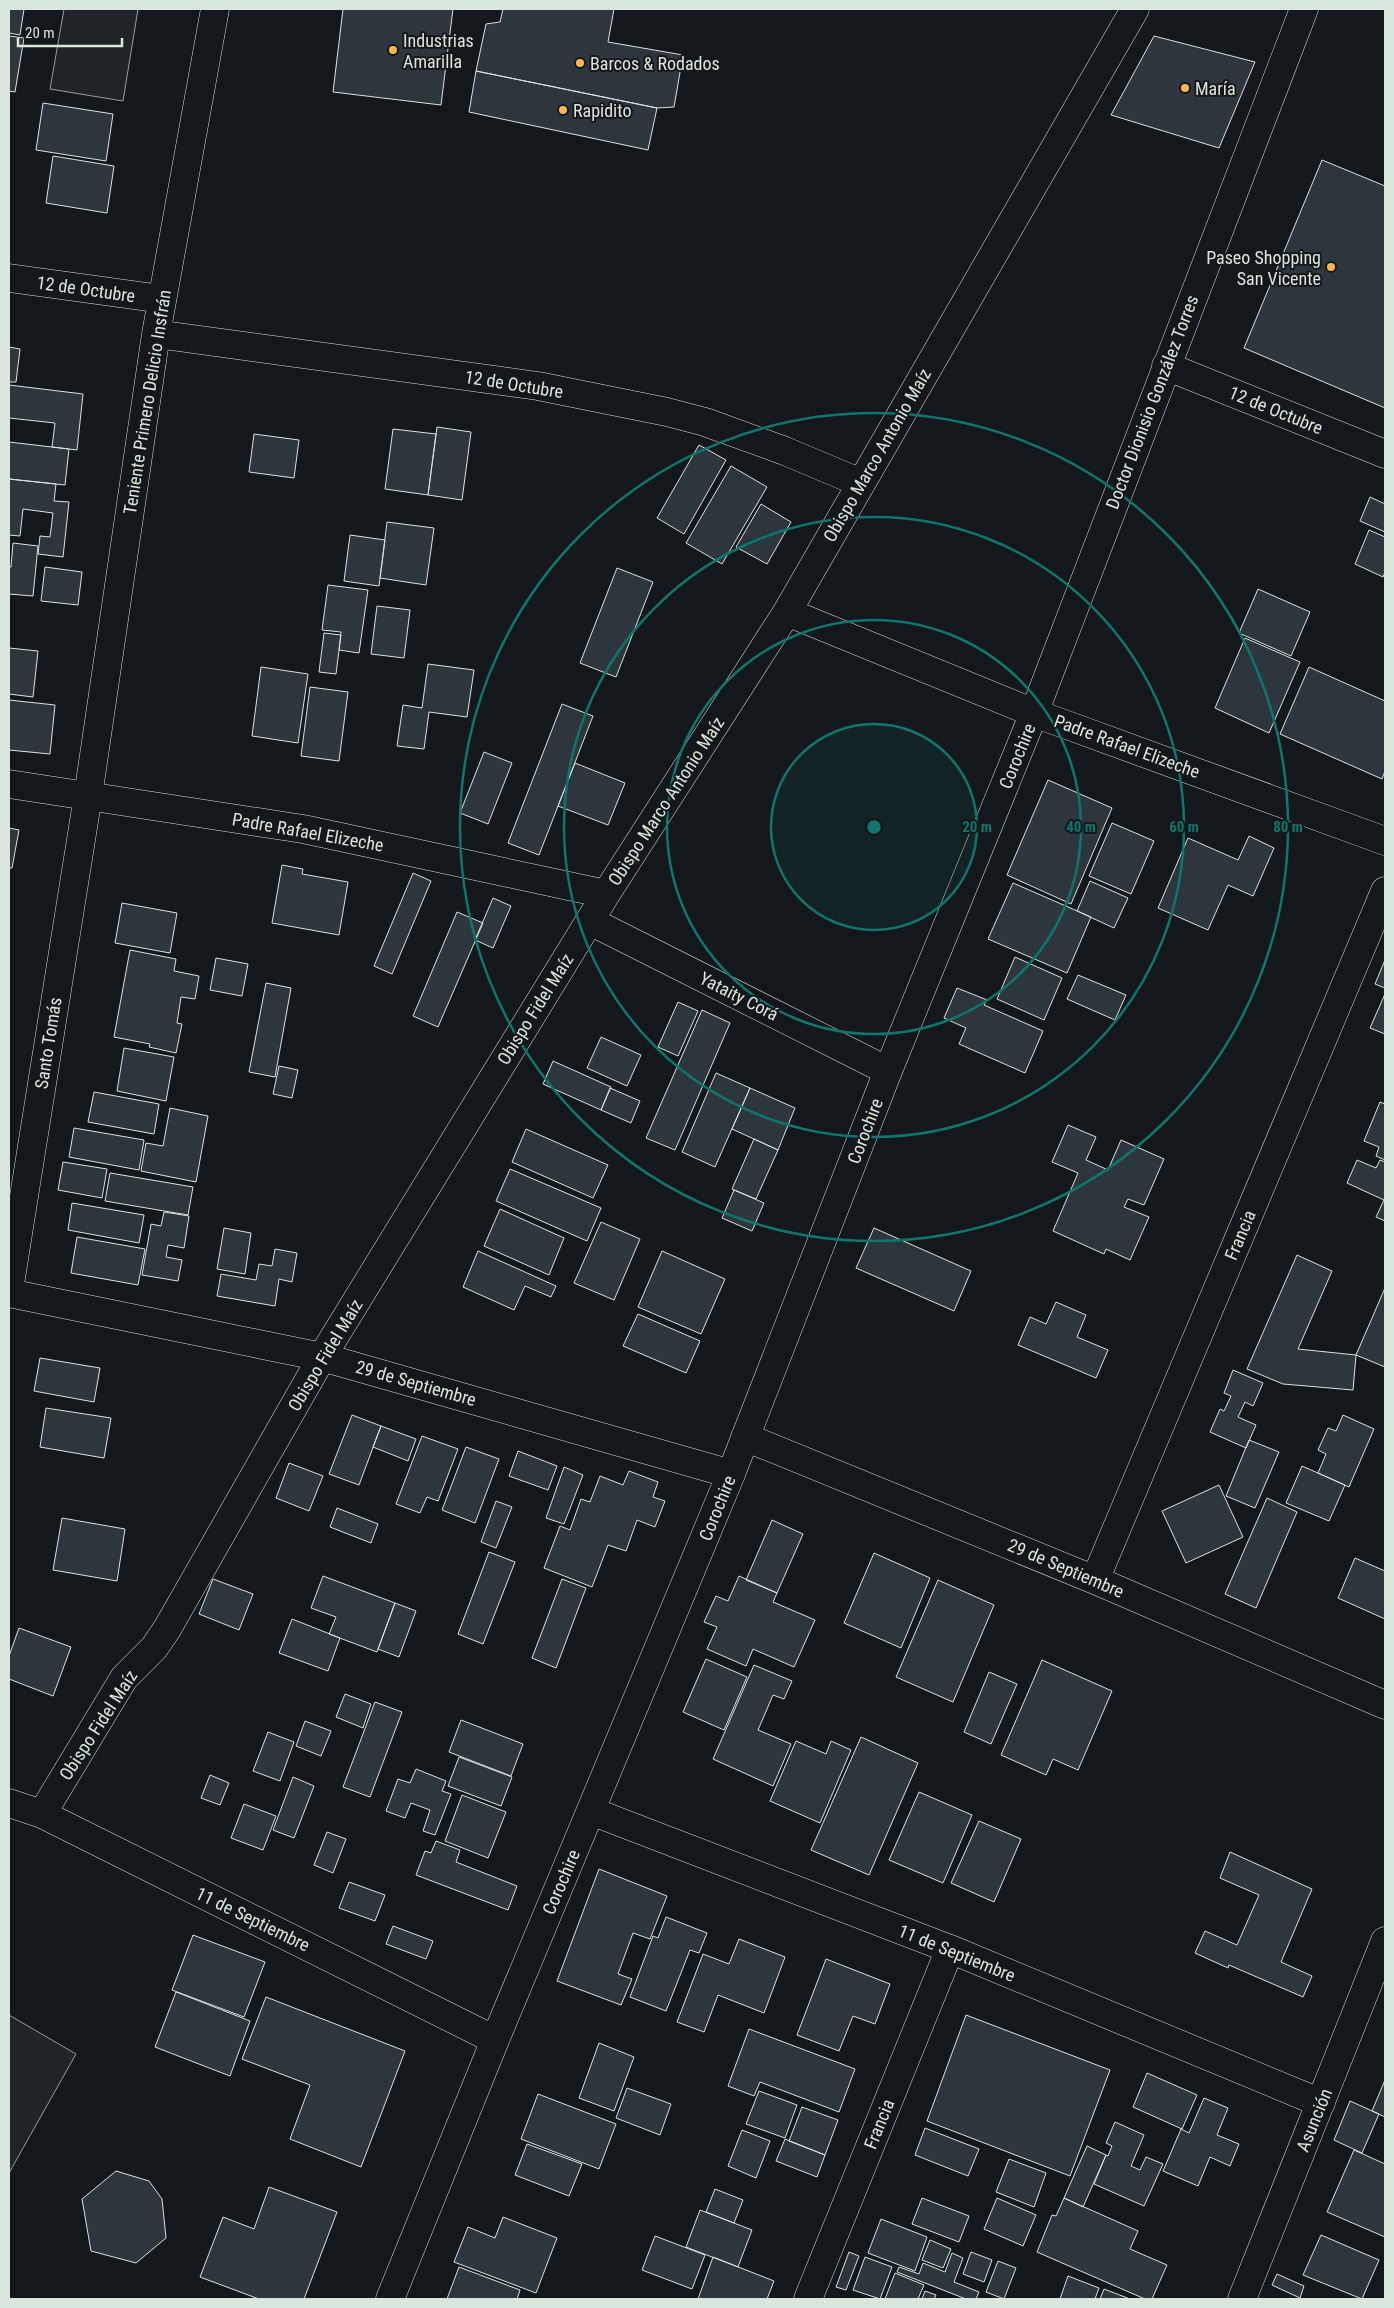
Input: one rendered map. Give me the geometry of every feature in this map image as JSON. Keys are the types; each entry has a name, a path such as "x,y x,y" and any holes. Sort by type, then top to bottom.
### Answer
{"street":[{"name":"Teniente Primero Delicio Insfrán","path":"88,796 156,334 215,9"},
{"name":"Obispo Marco Antonio Maíz","path":"606,894 787,612 1135,9"},
{"name":"Doctor Dionisio González Torres","path":"1034,713 1304,9"},
{"name":"12 de Octubre","path":"9,278 162,299"},
{"name":"12 de Octubre","path":"156,334 538,386 667,412 705,422 785,451 860,483"},
{"name":"12 de Octubre","path":"1166,366 1385,454"},
{"name":"Padre Rafael Elizeche","path":"787,612 1034,713 1385,841"},
{"name":"Corochire","path":"390,2299 495,2040 731,1474 888,1071 1034,713"},
{"name":"Padre Rafael Elizeche","path":"9,784 303,828 606,894"},
{"name":"Santo Tomás","path":"9,1291 88,796"},
{"name":"Francia","path":"1095,1580 1385,891"},
{"name":"Obispo Fidel Maíz","path":"42,1814 124,1678 154,1648 167,1628 322,1357 606,894"},
{"name":"Yataity Corá","path":"590,921 888,1071"},
{"name":"29 de Septiembre","path":"9,1291 322,1357 731,1474"},
{"name":"29 de Septiembre","path":"745,1437 1095,1580 1385,1705"},
{"name":"11 de Septiembre","path":"9,1803 42,1814 495,2040"},
{"name":"11 de Septiembre","path":"591,1810 950,1949 1321,2103"},
{"name":"Asunción","path":"1242,2299 1321,2103 1379,1973 1385,1941"},
{"name":"Francia","path":"808,2299 950,1949"}],"shaded area":[{"path":"64,9 138,9 123,101 50,89"},
{"path":"9,2015 76,2054 9,2173"}],"building":[{"path":"9,9 24,9 20,35 9,33"},
{"name":"Industrias Amarilla","path":"343,9 453,9 441,105 333,92"},
{"name":"Barcos & Rodados","path":"503,9 614,9 608,42 683,55 674,107 657,108 476,71 486,24 500,22"},
{"path":"9,36 24,38 15,92 9,91"},
{"name":"María","path":"1154,36 1255,62 1219,148 1111,115"},
{"name":"Rapidito","path":"476,71 657,108 648,150 469,112"},
{"path":"43,103 113,114 106,161 36,150"},
{"path":"53,156 114,166 107,213 46,203"},
{"name":"Paseo Shopping San Vicente","path":"1322,160 1385,186 1385,408 1244,348"},
{"path":"9,347 20,349 16,382 9,382"},
{"path":"9,385 83,394 77,450 52,447 55,423 9,418"},
{"path":"437,427 471,432 462,500 428,495"},
{"path":"393,429 436,434 428,495 385,489"},
{"path":"254,434 299,440 294,478 249,472"},
{"path":"9,442 69,449 65,485 9,479"},
{"path":"699,445 726,460 684,534 657,518"},
{"path":"731,466 767,487 722,564 686,543"},
{"path":"9,479 56,484 54,501 69,502 63,557 38,554 40,536 50,537 53,513 23,509 20,536 9,535"},
{"path":"1370,497 1385,504 1385,532 1360,521"},
{"path":"761,504 791,522 767,564 736,547"},
{"path":"387,522 434,528 426,585 380,578"},
{"path":"1369,530 1385,537 1385,572 1383,577 1355,564"},
{"path":"350,535 385,540 379,586 344,581"},
{"path":"13,543 38,546 33,596 9,594 9,567 11,567"},
{"path":"45,567 82,572 78,605 41,601"},
{"path":"617,568 653,582 616,677 580,663"},
{"path":"328,585 368,590 359,653 339,650 341,632 322,630"},
{"path":"1258,589 1310,612 1291,656 1239,633"},
{"path":"377,606 410,610 404,658 371,654"},
{"path":"324,633 341,635 336,674 319,672"},
{"path":"1245,638 1300,662 1269,733 1215,708"},
{"path":"9,648 38,651 33,697 9,694"},
{"path":"428,664 474,670 467,717 429,712 424,749 397,746 403,705 422,708"},
{"path":"261,667 308,674 298,743 252,736"},
{"path":"1309,667 1385,701 1385,771 1382,779 1280,734"},
{"path":"310,687 348,692 339,761 301,756"},
{"path":"9,700 55,705 50,754 9,750"},
{"path":"562,704 593,716 539,855 508,843"},
{"path":"484,752 512,763 488,824 460,813"},
{"path":"575,763 625,783 608,825 558,806"},
{"path":"1048,780 1112,808 1071,904 1007,875"},
{"path":"1112,823 1154,841 1131,894 1089,876"},
{"path":"9,828 19,830 12,868 9,868"},
{"path":"1249,836 1274,848 1253,896 1228,885 1208,930 1158,908 1188,838 1238,860"},
{"path":"282,865 303,869 302,874 348,882 339,935 272,923"},
{"path":"413,873 431,881 392,974 374,966"},
{"path":"1090,881 1128,898 1114,928 1077,911"},
{"path":"1013,883 1091,917 1067,973 988,939"},
{"path":"493,898 511,906 493,948 475,940"},
{"path":"122,903 177,913 170,953 115,943"},
{"path":"457,912 483,923 438,1027 413,1016"},
{"path":"130,950 176,959 174,971 199,976 195,999 181,997 177,1023 182,1024 176,1053 149,1047 150,1044 114,1037"},
{"path":"1015,957 1062,978 1044,1020 997,999"},
{"path":"216,958 248,964 242,996 210,990"},
{"path":"1385,960 1385,988 1375,984"},
{"path":"1078,975 1126,995 1115,1020 1067,999"},
{"path":"266,983 291,988 275,1077 249,1072"},
{"path":"957,988 987,1000 984,1005 1043,1031 1025,1073 959,1044 966,1028 944,1018"},
{"path":"1385,994 1385,1034 1370,1028"},
{"path":"678,1002 698,1011 678,1056 658,1047"},
{"path":"702,1010 730,1023 675,1150 646,1138"},
{"path":"601,1037 641,1055 627,1086 587,1068"},
{"path":"124,1048 174,1057 166,1101 117,1091"},
{"path":"553,1061 611,1087 601,1110 543,1084"},
{"path":"279,1066 298,1070 292,1098 273,1094"},
{"path":"716,1073 750,1088 715,1167 682,1152"},
{"path":"610,1088 640,1101 631,1123 601,1110"},
{"path":"750,1088 795,1108 778,1150 732,1129"},
{"path":"94,1092 159,1104 154,1134 88,1122"},
{"path":"1380,1102 1385,1104 1385,1160 1376,1156 1379,1147 1364,1141"},
{"path":"170,1108 208,1116 196,1182 141,1171 146,1143 163,1146"},
{"path":"1068,1125 1096,1137 1086,1160 1108,1170 1121,1140 1164,1159 1144,1205 1128,1199 1124,1207 1149,1217 1130,1260 1106,1249 1104,1254 1053,1231 1078,1173 1052,1162"},
{"path":"74,1128 144,1140 139,1170 69,1157"},
{"path":"526,1129 608,1165 593,1198 512,1162"},
{"path":"754,1139 778,1150 756,1199 732,1189"},
{"path":"1357,1160 1376,1168 1380,1160 1385,1162 1385,1221 1376,1217 1384,1200 1347,1183"},
{"path":"63,1162 107,1169 102,1198 58,1190"},
{"path":"510,1169 601,1208 587,1241 496,1201"},
{"path":"110,1173 193,1187 188,1215 105,1201"},
{"path":"734,1190 764,1203 752,1231 722,1218"},
{"path":"72,1203 144,1215 139,1243 68,1230"},
{"path":"500,1209 564,1238 549,1275 484,1246"},
{"path":"164,1212 189,1216 184,1248 168,1245 166,1257 182,1260 178,1281 142,1275 151,1224 161,1226"},
{"path":"601,1222 640,1239 614,1300 574,1283"},
{"path":"224,1228 251,1233 245,1274 217,1269"},
{"path":"874,1228 971,1271 954,1311 856,1268"},
{"path":"77,1237 145,1249 138,1285 71,1273"},
{"path":"275,1249 297,1253 292,1282 279,1279 275,1306 217,1296 221,1274 256,1280 259,1264 272,1266"},
{"path":"478,1251 556,1286 551,1297 525,1286 514,1310 463,1287"},
{"path":"662,1251 725,1279 701,1334 638,1307"},
{"path":"1297,1255 1332,1271 1298,1349 1356,1355 1353,1390 1283,1384 1247,1369"},
{"path":"1385,1288 1385,1367 1356,1355"},
{"path":"1056,1302 1086,1315 1077,1337 1108,1350 1096,1378 1018,1345 1030,1317 1046,1324"},
{"path":"638,1314 700,1341 686,1373 623,1346"},
{"path":"40,1358 100,1368 94,1402 34,1391"},
{"path":"1233,1370 1263,1383 1253,1406 1245,1402 1238,1417 1256,1425 1246,1448 1210,1432 1220,1409 1224,1411 1231,1396 1224,1393"},
{"path":"46,1408 111,1418 104,1458 40,1447"},
{"path":"352,1415 381,1426 359,1485 329,1474"},
{"path":"1343,1415 1374,1429 1349,1487 1318,1473 1326,1454 1318,1450 1328,1428 1336,1431"},
{"path":"381,1426 416,1439 408,1461 373,1447"},
{"path":"422,1436 458,1449 438,1501 427,1497 420,1513 396,1504"},
{"path":"1249,1440 1279,1452 1255,1508 1226,1496"},
{"path":"466,1447 499,1459 475,1523 442,1510"},
{"path":"518,1451 557,1466 548,1490 509,1476"},
{"path":"289,1463 323,1476 309,1511 276,1498"},
{"path":"1302,1466 1345,1485 1329,1521 1286,1503"},
{"path":"564,1467 583,1475 564,1524 546,1518"},
{"path":"629,1471 658,1482 653,1497 665,1501 655,1527 637,1520 626,1551 608,1545 592,1587 544,1568 560,1526 570,1530 581,1499 590,1502 600,1476 623,1485"},
{"path":"1219,1485 1243,1537 1186,1563 1162,1511"},
{"path":"1267,1498 1297,1512 1256,1608 1225,1594"},
{"path":"496,1501 512,1507 496,1548 481,1542"},
{"path":"337,1508 378,1524 371,1543 330,1527"},
{"path":"62,1518 125,1529 117,1581 53,1570"},
{"path":"772,1520 803,1534 777,1593 746,1580"},
{"path":"489,1552 515,1562 483,1644 458,1634"},
{"path":"874,1553 930,1578 901,1648 844,1623"},
{"path":"1355,1558 1385,1571 1385,1619 1338,1598"},
{"path":"323,1576 395,1603 377,1652 329,1634 336,1617 311,1608"},
{"path":"739,1576 777,1593 773,1602 815,1620 794,1667 753,1649 746,1666 707,1649 717,1627 704,1622 716,1596 728,1601"},
{"path":"213,1579 253,1594 239,1630 199,1614"},
{"path":"562,1579 586,1588 556,1668 532,1658"},
{"path":"938,1580 994,1605 953,1702 896,1677"},
{"path":"395,1603 416,1611 399,1657 378,1649"},
{"path":"292,1619 340,1638 328,1671 279,1653"},
{"path":"19,1628 71,1647 53,1696 9,1679 9,1656"},
{"path":"706,1659 747,1677 724,1730 683,1712"},
{"path":"1042,1660 1112,1691 1078,1770 1053,1759 1046,1775 1001,1755"},
{"path":"754,1665 792,1681 784,1699 773,1695 758,1730 791,1744 773,1786 713,1759"},
{"path":"989,1672 1017,1684 991,1744 964,1732"},
{"path":"345,1694 371,1704 363,1728 336,1717"},
{"path":"375,1702 402,1712 370,1797 343,1787"},
{"path":"461,1720 523,1744 511,1776 449,1752"},
{"path":"305,1721 331,1731 321,1756 296,1746"},
{"path":"268,1732 294,1742 280,1781 253,1771"},
{"path":"861,1737 918,1763 869,1875 811,1850"},
{"path":"796,1741 826,1754 831,1741 851,1750 820,1823 770,1801"},
{"path":"459,1757 512,1777 501,1806 448,1786"},
{"path":"416,1769 446,1781 442,1791 451,1794 435,1835 423,1831 430,1810 411,1803 405,1818 386,1811 398,1779 410,1783"},
{"path":"210,1775 229,1783 220,1805 201,1798"},
{"path":"293,1777 314,1786 294,1838 273,1830"},
{"path":"919,1792 972,1815 943,1883 889,1860"},
{"path":"462,1795 506,1812 488,1858 445,1841"},
{"path":"244,1804 276,1816 263,1850 231,1838"},
{"path":"979,1821 1021,1839 994,1902 951,1883"},
{"path":"327,1832 346,1839 333,1873 314,1865"},
{"path":"436,1841 460,1850 456,1862 517,1886 508,1910 416,1875 425,1851 431,1853"},
{"path":"1230,1852 1312,1889 1281,1962 1312,1976 1303,1997 1229,1965 1228,1968 1195,1953 1205,1931 1237,1945 1259,1895 1220,1878"},
{"path":"599,1869 667,1896 650,1939 633,1933 618,1974 632,1979 621,2005 557,1981"},
{"path":"349,1882 385,1895 375,1921 339,1908"},
{"path":"666,1917 707,1933 699,1953 690,1950 666,2011 630,1997 653,1936 658,1938"},
{"path":"393,1926 433,1941 426,1959 386,1944"},
{"path":"193,1935 265,1962 244,2017 172,1990"},
{"path":"739,1939 785,1957 764,2013 718,1995 704,2032 677,2022 703,1954 729,1964"},
{"path":"826,1959 890,1984 875,2024 853,2016 839,2051 797,2035"},
{"path":"176,1992 250,2021 230,2076 155,2047"},
{"path":"266,1997 405,2051 361,2167 290,2139 310,2085 242,2059"},
{"path":"966,2015 1110,2070 1070,2176 927,2121"},
{"path":"749,2029 855,2069 839,2112 760,2082 754,2096 728,2086"},
{"path":"599,2043 634,2057 614,2111 579,2098"},
{"path":"1147,2073 1197,2095 1182,2129 1133,2107"},
{"path":"1385,2080 1385,2117 1372,2111"},
{"path":"627,2088 671,2104 660,2135 616,2118"},
{"path":"759,2091 797,2105 785,2138 746,2124"},
{"path":"538,2094 616,2124 599,2169 521,2139"},
{"path":"1204,2098 1228,2108 1217,2135 1239,2144 1230,2166 1210,2157 1198,2186 1163,2171 1181,2129 1189,2133"},
{"path":"1350,2101 1379,2114 1362,2153 1334,2140"},
{"path":"802,2107 838,2120 825,2155 789,2141"},
{"path":"1115,2122 1144,2135 1131,2166 1140,2170 1146,2157 1163,2164 1144,2206 1094,2184 1106,2155 1108,2156 1112,2146 1106,2143"},
{"path":"925,2128 979,2149 968,2176 915,2155"},
{"path":"742,2130 770,2141 756,2178 728,2166"},
{"path":"785,2139 825,2155 817,2177 776,2161"},
{"path":"527,2144 582,2164 569,2196 515,2175"},
{"path":"1087,2146 1106,2155 1083,2207 1064,2198"},
{"path":"1354,2150 1385,2164 1385,2237 1327,2212"},
{"path":"1009,2159 1046,2173 1034,2207 996,2192"},
{"path":"116,2171 149,2181 162,2199 166,2238 136,2263 91,2251 82,2199"},
{"path":"269,2187 337,2212 304,2299 259,2299 200,2277 223,2217 254,2229"},
{"path":"715,2189 743,2200 734,2223 706,2212"},
{"path":"922,2198 969,2216 959,2242 912,2224"},
{"path":"997,2198 1036,2215 1023,2246 984,2229"},
{"path":"1064,2198 1138,2231 1130,2249 1167,2265 1152,2299 1145,2299 1037,2252 1052,2215 1056,2216"},
{"path":"700,2210 752,2230 738,2267 686,2247"},
{"path":"503,2217 557,2238 536,2293 454,2262 468,2227 495,2238"},
{"path":"881,2219 927,2237 915,2271 868,2253"},
{"path":"1321,2235 1379,2260 1362,2299 1303,2275"},
{"path":"655,2236 705,2255 692,2289 642,2270"},
{"path":"930,2240 951,2249 943,2268 922,2260"},
{"path":"849,2252 859,2256 846,2290 836,2287"},
{"path":"971,2252 992,2260 984,2282 963,2274"},
{"path":"952,2253 963,2258 954,2282 979,2292 976,2299 966,2299 897,2272 899,2267 919,2274 923,2263 945,2272"},
{"path":"713,2257 774,2281 767,2299 698,2299"},
{"path":"865,2257 892,2267 880,2299 853,2290"},
{"path":"998,2261 1016,2268 1004,2299 986,2292"},
{"path":"459,2267 520,2290 517,2299 447,2299"},
{"path":"895,2273 924,2285 918,2299 885,2299"},
{"path":"1277,2274 1304,2286 1300,2298 1272,2285"},
{"path":"1068,2276 1099,2288 1095,2299 1060,2299"},
{"path":"1104,2289 1130,2299 1100,2299"},
{"path":"925,2291 936,2295 934,2299 922,2299"}],"place":[{"name":"Industrias Amarilla","path":"393,50"},
{"name":"Barcos & Rodados","path":"580,63"},
{"name":"María","path":"1185,88"},
{"name":"Rapidito","path":"563,110"},
{"name":"Paseo Shopping San Vicente","path":"1331,267"}]}
